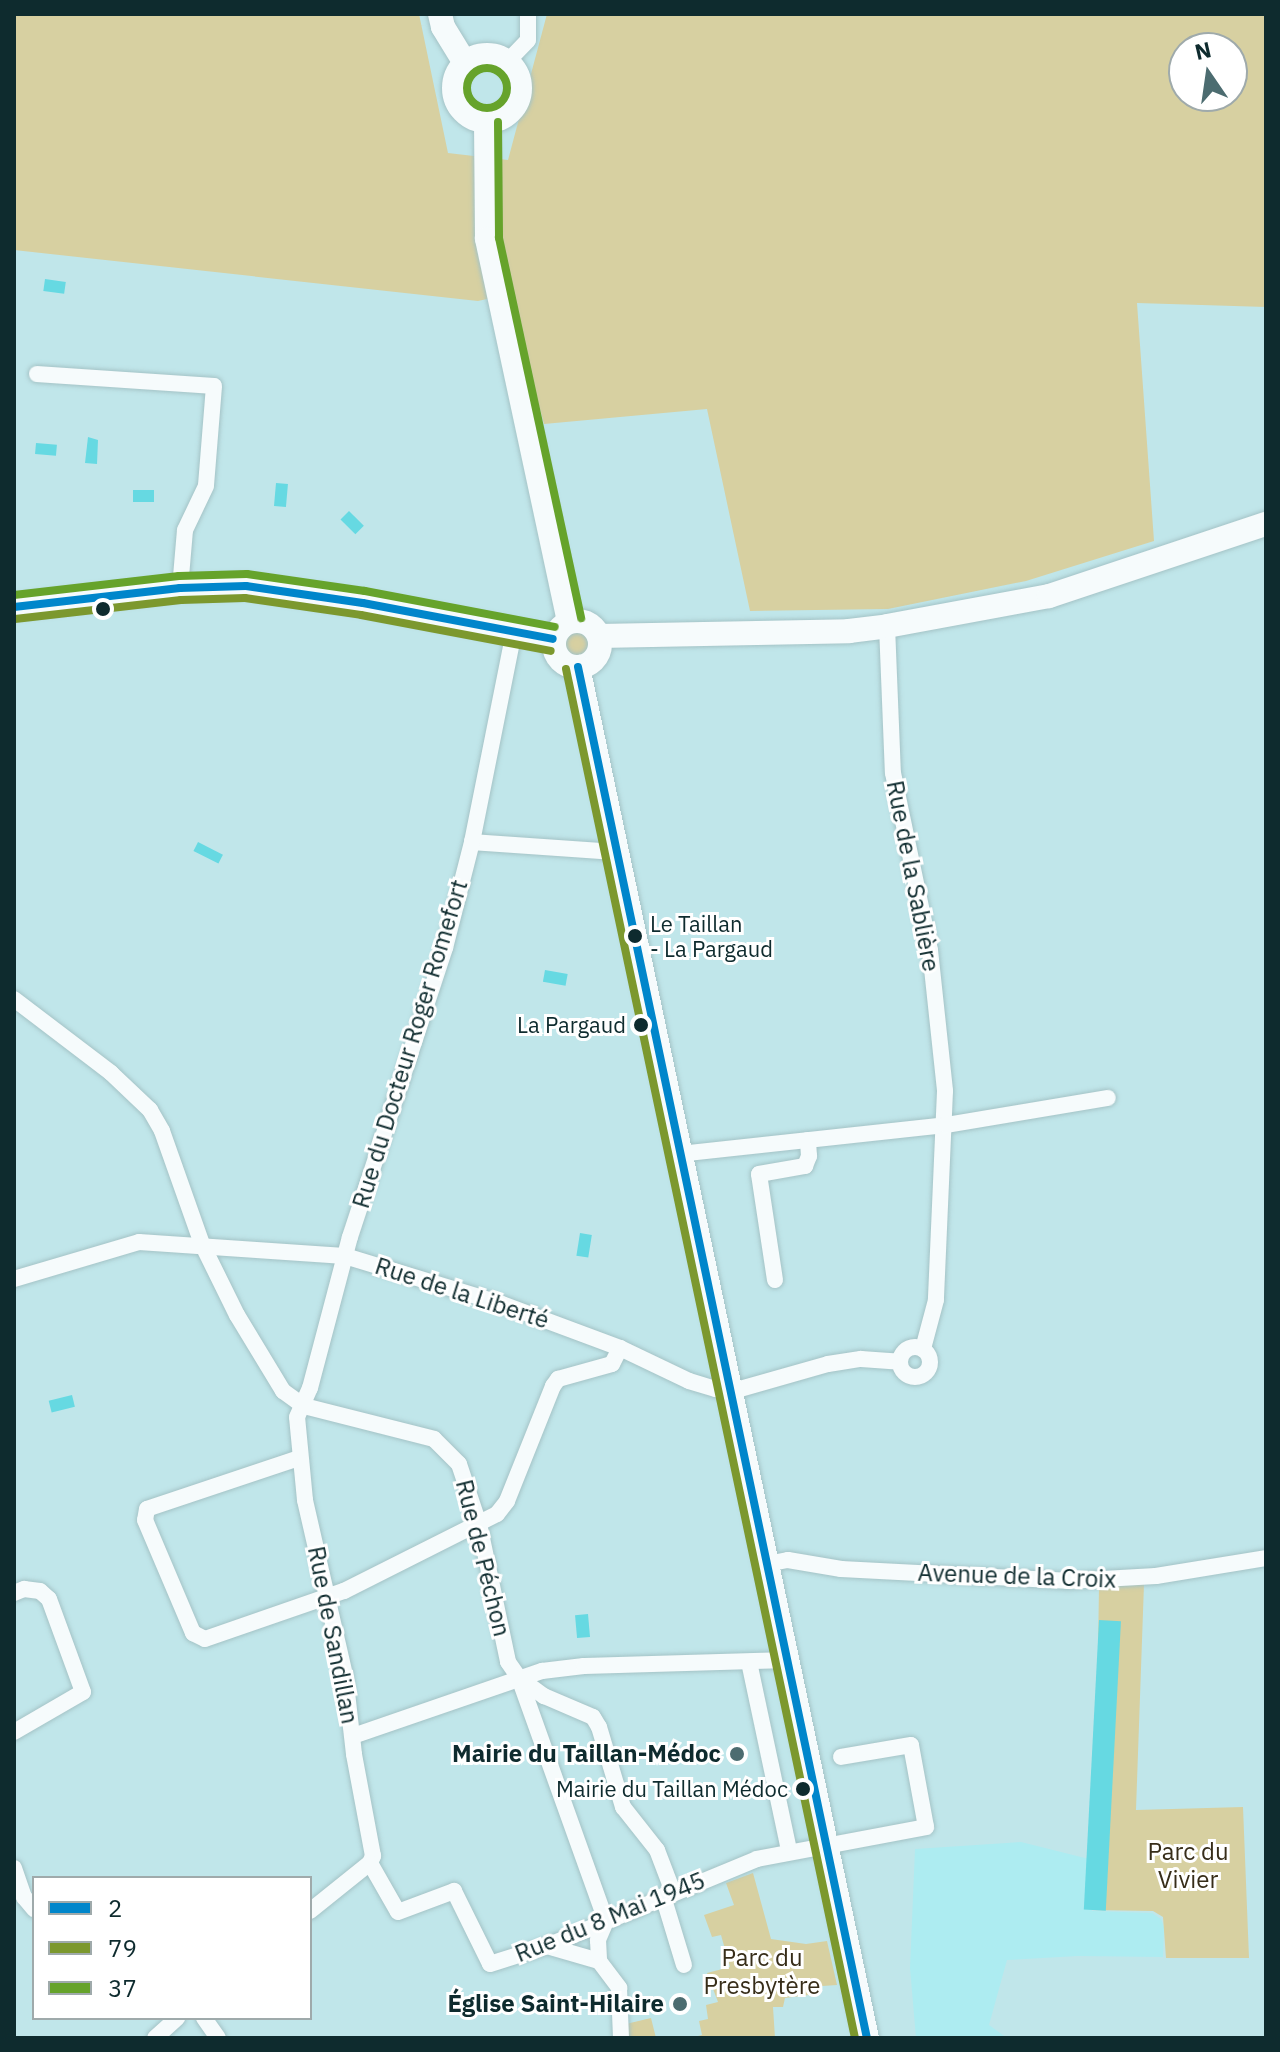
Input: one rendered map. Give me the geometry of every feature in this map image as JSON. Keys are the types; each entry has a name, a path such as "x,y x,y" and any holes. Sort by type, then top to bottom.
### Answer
{"main road":[{"path":"440,14 443,27 465,63"},
{"path":"482,55 507,62 517,75 520,86 516,104 508,113 486,122 468,115 454,95 454,84 465,63 482,55"},
{"path":"14,607 180,588 246,586 514,631 561,630 588,623 599,636 598,655 591,662 578,667 558,658 561,630 487,239 486,122"},
{"path":"599,636 849,631 887,626 1049,596 1266,524"},
{"path":"578,667 867,2038"}],"street":[{"path":"507,62 528,40 528,14"},
{"path":"37,374 214,386 206,486 185,530 180,588"},
{"name":"Rue de la Sablière","path":"887,626 893,773 930,950 946,1125 936,1300 923,1349"},
{"name":"Rue du Docteur Roger Romefort","path":"304,1406 345,1256 445,948 472,842 514,631"},
{"path":"472,842 615,852"},
{"name":"Rue de Péchon","path":"14,999 111,1073 150,1110 162,1131 202,1244 237,1315 283,1391 304,1406 434,1439 459,1464 479,1524 508,1662 519,1678 606,1921"},
{"path":"679,1154 946,1125 1108,1098"},
{"path":"775,1280 759,1174 805,1166 809,1156 808,1140"},
{"name":"Rue de la Liberté","path":"14,1279 139,1242 345,1256 502,1304 620,1348 689,1381 730,1390 828,1364 861,1359 900,1362"},
{"path":"299,1458 147,1509 145,1520 193,1633 205,1639 327,1596 411,1560 497,1514 507,1501 558,1379 612,1364 620,1348"},
{"path":"907,1349 923,1349 930,1361 925,1373 912,1377 901,1369 900,1362 907,1349"},
{"name":"Rue de Sandillan","path":"304,1406 297,1417 299,1458 345,1675 373,1856 370,1863"},
{"name":"Avenue de la Croix","path":"767,1564 788,1560 841,1569 1067,1581 1147,1577 1266,1558"},
{"path":"14,1593 24,1589 40,1591 49,1599 83,1692 14,1732"},
{"path":"353,1736 542,1671 584,1666 788,1660"},
{"path":"749,1662 789,1850"},
{"path":"519,1678 544,1696 593,1717 599,1727 623,1807 657,1850 684,1965"},
{"name":"Rue du 8 Mai 1945","path":"370,1863 398,1912 454,1891 490,1964 547,1946 668,1894 789,1850 926,1827 911,1745 841,1757"},
{"path":"312,1909 370,1863"},
{"path":"14,1868 24,1897 32,1907"},
{"path":"606,1921 598,1940 599,1961 619,1988 621,2038"},
{"path":"547,1946 599,1961"},
{"path":"155,2038 175,2020"},
{"path":"205,2020 218,2038"}],"shaded area":[{"path":"45,279 66,282 64,294 43,291"},
{"path":"88,437 98,440 97,464 85,463"},
{"path":"36,443 57,445 56,456 35,454"},
{"path":"276,483 288,484 286,507 274,506"},
{"path":"133,490 154,490 154,502 133,502"},
{"path":"349,511 364,526 355,534 341,519"},
{"path":"198,842 223,855 218,864 193,851"},
{"path":"545,970 568,974 566,986 543,982"},
{"path":"580,1233 592,1235 588,1258 576,1256"},
{"path":"72,1395 75,1407 52,1412 49,1401"},
{"path":"588,1614 590,1637 577,1638 575,1615"},
{"path":"1099,1620 1121,1621 1106,1911 1084,1910"},
{"path":"1021,1842 1093,1860 1092,1911 1152,1913 1161,1919 1164,1927 1163,1957 1078,1956 1007,1960 989,2025 1007,2038 916,2038 910,1968 915,1849"}],"green space":[{"path":"14,14 419,14 448,153 508,160 547,14 1266,14 1266,307 1137,303 1154,541 1026,581 888,609 750,611 707,409 544,424 509,294 478,301 14,250"},
{"path":"576,627 588,632 593,644 588,656 576,661 564,656 559,644 564,632"},
{"name":"Parc du Vivier","path":"1144,1584 1136,1810 1243,1807 1249,1958 1166,1958 1163,1917 1153,1911 1094,1910 1099,1586"},
{"name":"Parc du Presbytère","path":"753,1873 771,1939 806,1944 827,1941 837,1985 808,1987 809,1995 785,1998 783,2007 773,2007 775,2038 690,2038 702,2035 699,2021 708,2019 706,2005 718,2002 707,1973 730,1967 721,1935 712,1937 704,1915 734,1905 726,1883"},
{"name":"Parc du Presbytère","path":"651,2018 656,2038 626,2038 626,2024"}],"transit line":[{"name":"37","path":"487,68 501,74 507,88 501,102 487,108 473,102 467,88 473,74 487,68"},
{"name":"37","path":"498,122 499,238 581,618"},
{"name":"37","path":"14,595 179,576 247,574 365,591 555,627"},
{"name":"2","path":"14,607 180,588 246,586 363,603 553,639"},
{"name":"79","path":"15,619 181,600 245,598 361,615 551,651"},
{"name":"2","path":"578,667 867,2038"},
{"name":"79","path":"566,669 855,2038"}],"place":[{"name":"Le Taillan - La Pargaud","path":"635,936"},
{"name":"La Pargaud","path":"641,1025"},
{"name":"Mairie du Taillan-Médoc","path":"737,1754"},
{"name":"Mairie du Taillan Médoc","path":"803,1789"},
{"name":"Église Saint-Hilaire","path":"680,2004"}]}
